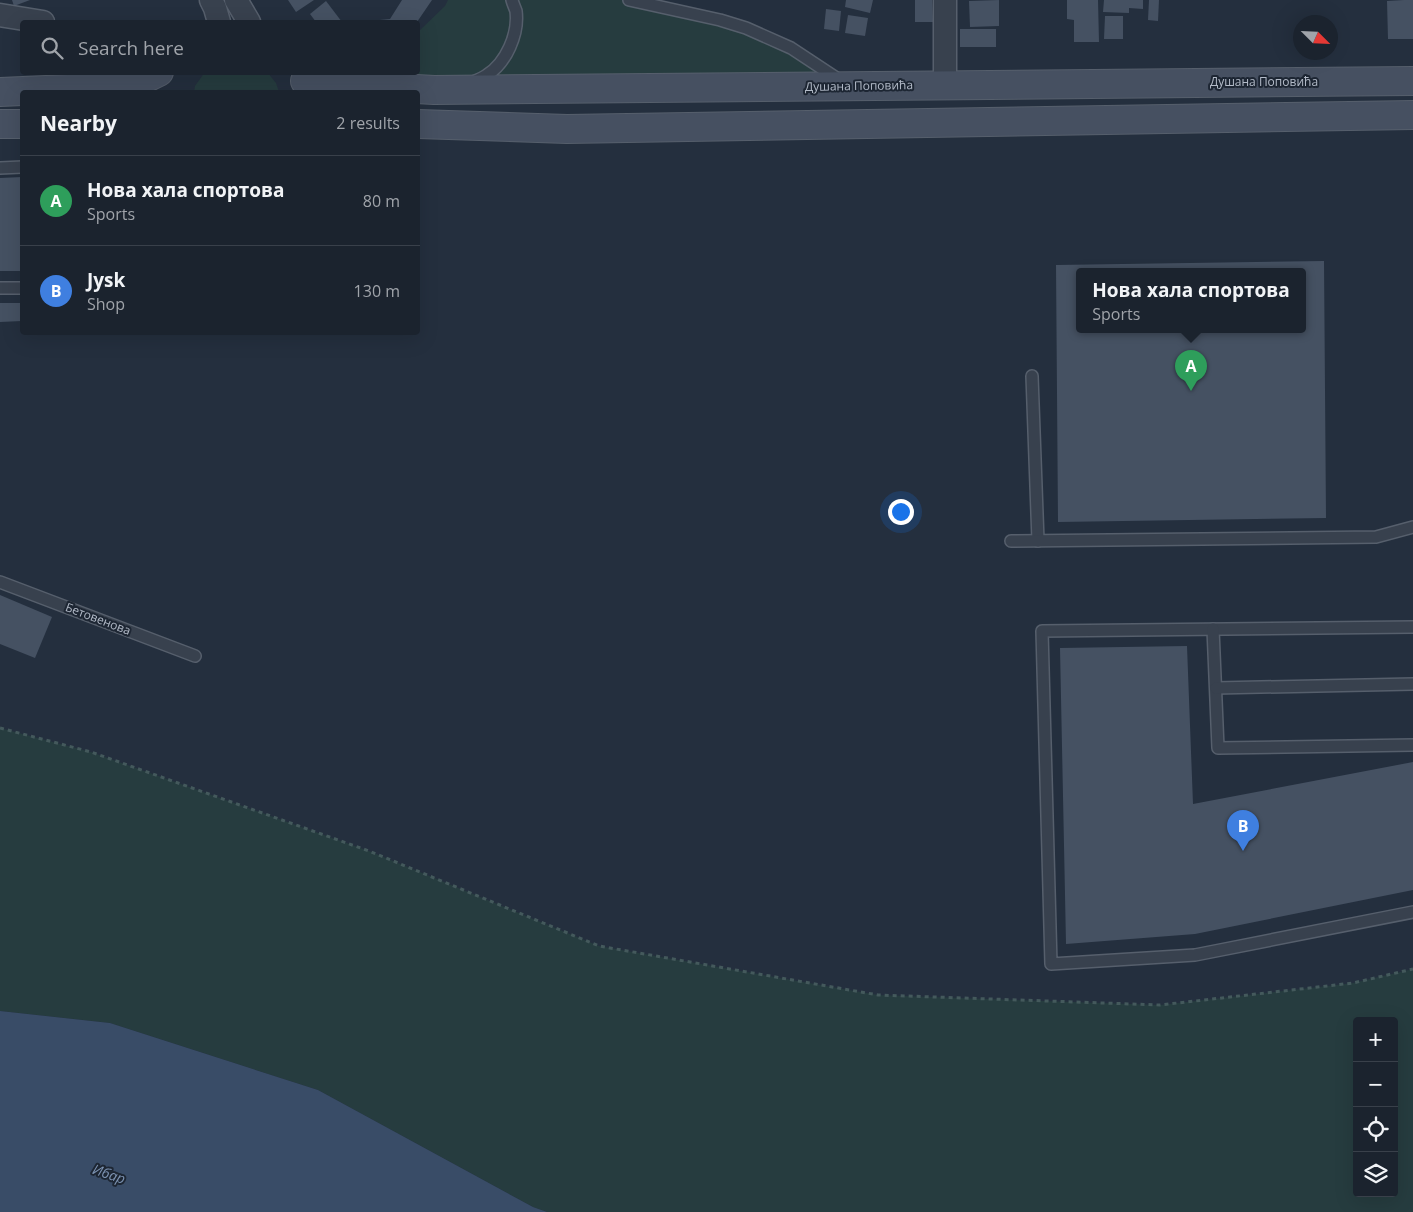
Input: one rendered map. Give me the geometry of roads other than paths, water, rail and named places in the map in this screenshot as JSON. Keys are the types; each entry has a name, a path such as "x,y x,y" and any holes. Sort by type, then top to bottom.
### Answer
{"main road":[{"path":"48,90 96,88 127,84 154,75"},
{"path":"168,90 173,75"},
{"name":"Душана Поповића","path":"304,82 460,90 1413,81"},
{"path":"0,92 20,91"},
{"path":"420,124 567,129 1413,115"},
{"path":"0,124 20,124"}],"street":[{"path":"211,0 218,20"},
{"path":"236,0 248,20"},
{"path":"945,0 945,85"},
{"path":"0,15 31,20"}],"lane":[{"path":"460,90 488,75 500,64 510,46 515,29 516,12 512,0"},
{"path":"628,0 720,20 746,28 791,48 849,86"},
{"path":"0,168 20,167"},
{"path":"0,288 20,288"},
{"path":"1032,376 1038,541"},
{"path":"1011,541 1376,537 1413,527"},
{"name":"Бетовенова","path":"0,582 195,656"},
{"path":"1413,627 1042,631 1051,964 1195,955 1413,912"},
{"path":"1213,629 1218,748 1413,745"},
{"path":"1216,688 1413,684"}],"water":[{"name":"Ибар","path":"0,1011 110,1023 318,1090 533,1207 547,1212 0,1212"}],"place":[{"name":"Нова хала спортова","path":"1191,391"},
{"name":"Jysk","path":"1243,851"}]}
